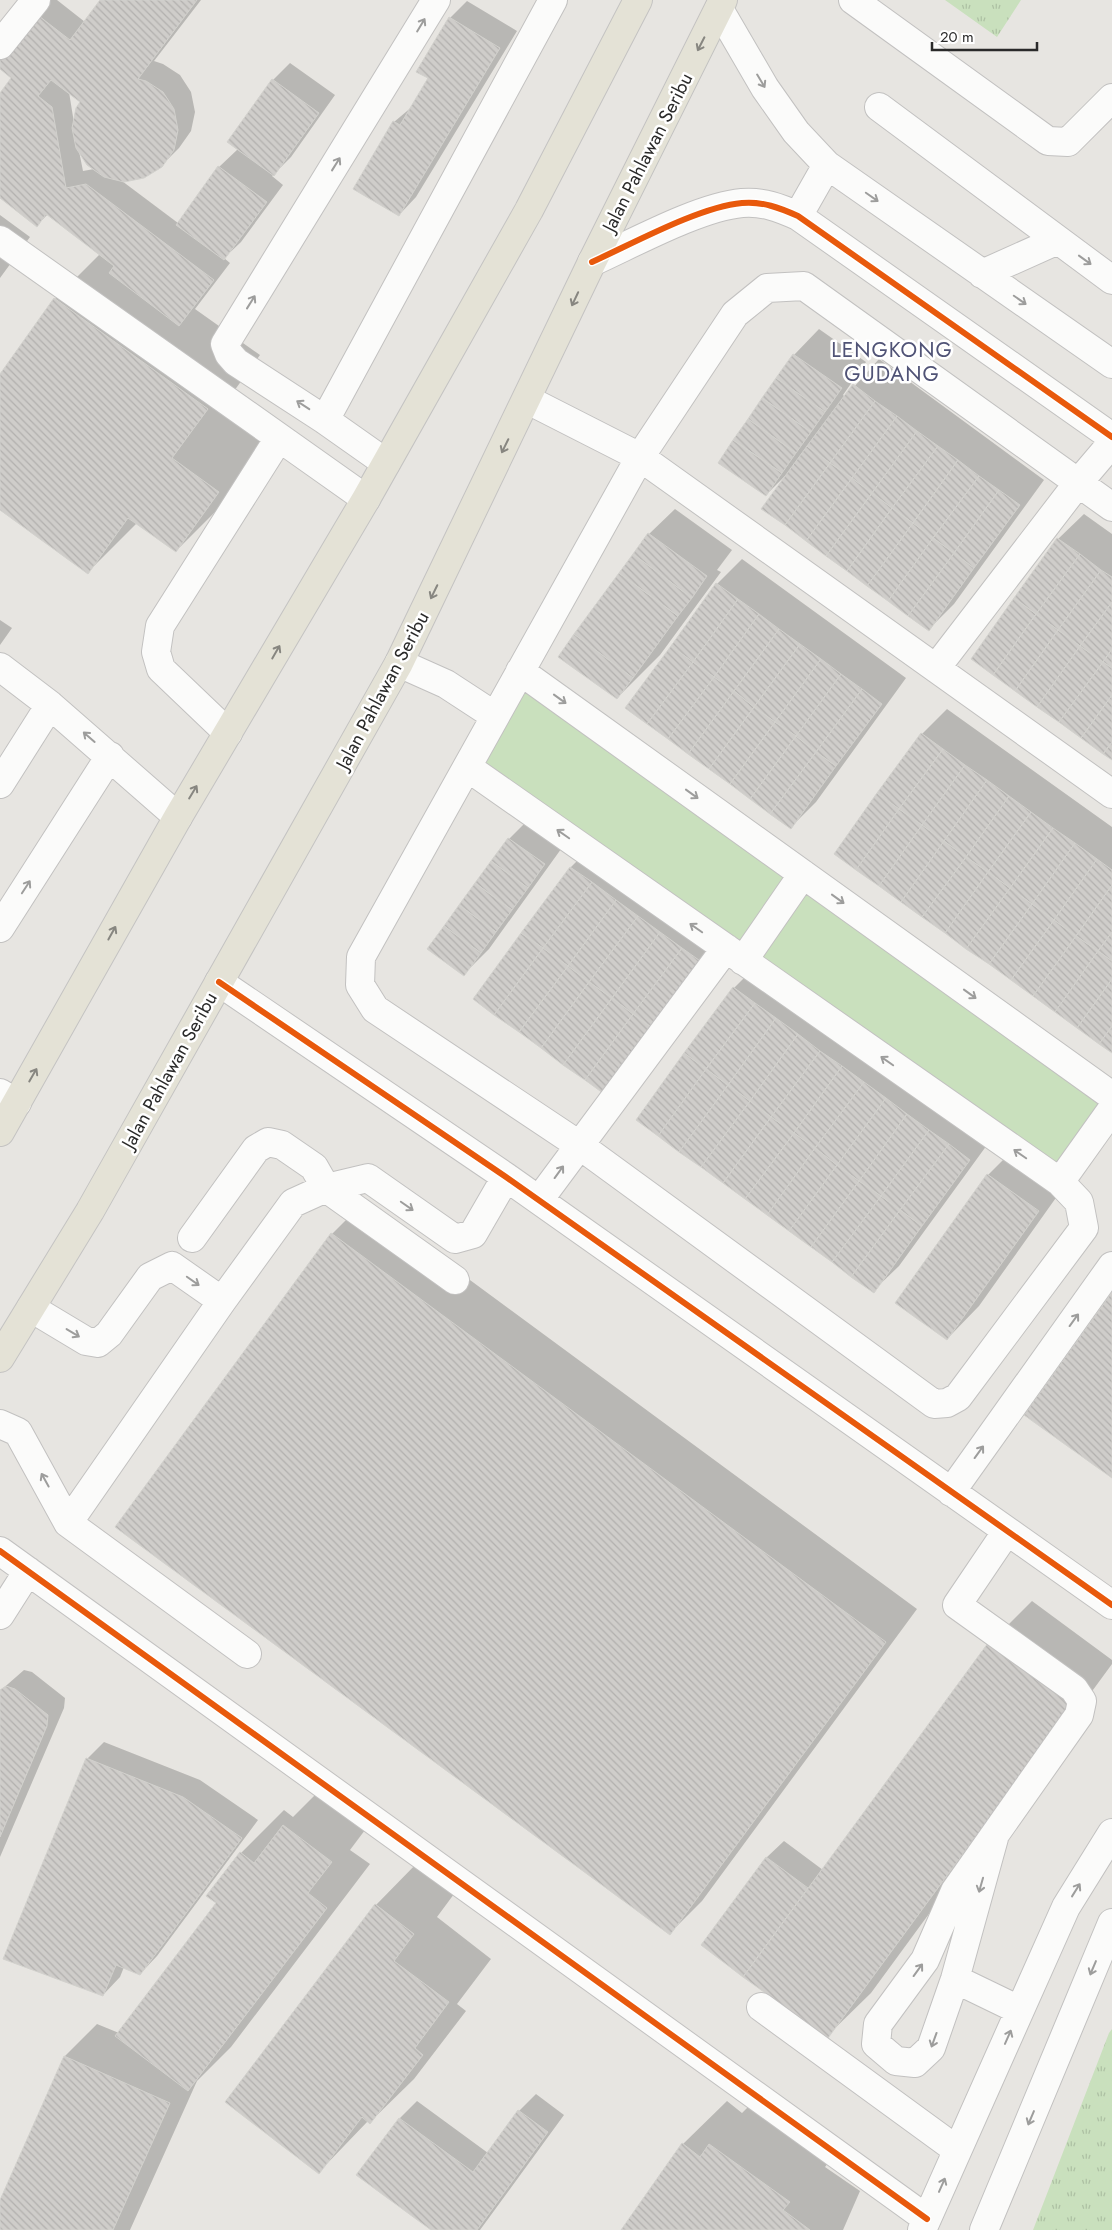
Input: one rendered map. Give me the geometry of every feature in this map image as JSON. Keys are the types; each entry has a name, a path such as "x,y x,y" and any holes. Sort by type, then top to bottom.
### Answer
{"main road":[{"path":"0,1132 8,1098 178,817 366,498 529,210 638,0"},
{"name":"Jalan Pahlawan Seribu","path":"0,1358 90,1211 400,663 528,400 592,262 721,5"}],"street":[{"path":"0,45 36,0"},
{"path":"386,463 325,420 236,362 229,354 225,344 436,0"},
{"path":"325,420 553,0"},
{"path":"853,0 1048,140 1068,142 1112,98"},
{"path":"721,5 765,88 796,132 827,165 1112,364"},
{"path":"879,107 1112,280"},
{"path":"798,216 827,165"},
{"path":"592,262 715,208 744,202 772,205 798,216 1112,437"},
{"path":"0,240 366,498"},
{"path":"982,274 1058,240"},
{"path":"467,767 1060,1182 1080,1202 1084,1228 958,1397 947,1403 934,1404 579,1144 375,1008 360,985 361,957 520,671 640,457 735,314 767,288 804,286 1112,508"},
{"path":"528,400 640,457 1112,794"},
{"path":"228,733 161,669 156,652 160,626 279,438"},
{"path":"936,668 1078,483 1112,443"},
{"path":"400,663 446,684 495,716"},
{"path":"0,667 50,704 178,817"},
{"path":"520,671 1112,1096"},
{"path":"0,784 50,704"},
{"path":"0,928 110,756"},
{"path":"539,1200 579,1144 734,954 803,874"},
{"path":"219,982 539,1200 1112,1605"},
{"path":"1060,1182 1112,1109"},
{"path":"192,1238 256,1149 268,1142 282,1145 314,1167 326,1188 455,1280"},
{"path":"68,1522 222,1301 294,1203 326,1188 368,1178 455,1239 473,1234 506,1177"},
{"path":"31,1308 86,1340 98,1343 110,1334 150,1277 172,1266 222,1301"},
{"path":"951,1492 1112,1266"},
{"path":"0,1424 18,1432 68,1522 247,1654"},
{"path":"994,1838 955,1979 931,2048 916,2063 896,2061 876,2044 878,2024 925,1960 955,1891 1079,1715 1082,1701 1074,1689 958,1605 1007,1531"},
{"path":"0,1551 924,2224 1066,1907 1112,1833"},
{"path":"0,1615 28,1571"},
{"path":"984,2230 1112,1923"},
{"path":"955,1979 1019,2010"},
{"path":"761,2007 957,2150"}],"green space":[{"path":"945,0 1021,0 997,37"},
{"path":"520,671 1112,1096 1060,1182 467,767"},
{"path":"1112,2029 1112,2230 1033,2230 1109,2033"}],"building":[{"path":"100,0 197,0 138,79 146,81 163,92 174,109 178,130 174,150 162,167 144,178 124,182 104,177 87,165 76,148 72,128 76,108 80,102 51,80 38,96 52,107 66,188 86,184 214,280 179,326 109,273 114,266 46,214 37,227 0,198 0,93 11,78 0,69 0,59 35,13 70,40"},
{"path":"449,17 500,48 399,216 353,189 393,121 400,125 428,78 416,72"},
{"path":"272,79 319,113 274,176 227,142"},
{"path":"218,166 267,202 224,260 176,225"},
{"path":"54,298 208,409 172,458 219,492 176,552 128,518 88,574 0,510 0,374"},
{"path":"793,354 842,388 825,412 776,378"},
{"path":"776,378 825,412 811,432 762,398"},
{"path":"853,384 875,401 830,463 807,446"},
{"path":"762,398 811,432 796,453 748,419"},
{"path":"875,401 897,416 852,478 830,463"},
{"path":"897,416 917,431 872,493 852,478"},
{"path":"748,419 796,453 782,473 733,440"},
{"path":"917,431 938,446 892,508 872,493"},
{"path":"733,440 782,473 766,496 718,463"},
{"path":"807,446 830,463 785,525 761,509"},
{"path":"938,446 958,460 913,523 892,508"},
{"path":"958,460 979,476 933,538 913,523"},
{"path":"830,463 852,478 806,541 785,525"},
{"path":"979,476 999,490 954,553 933,538"},
{"path":"852,478 872,493 826,556 806,541"},
{"path":"999,490 1020,505 974,568 954,553"},
{"path":"872,493 892,508 847,571 826,556"},
{"path":"892,508 913,523 867,586 847,571"},
{"path":"913,523 933,538 888,601 867,586"},
{"path":"648,533 707,576 692,598 633,554"},
{"path":"933,538 954,553 908,616 888,601"},
{"path":"1057,538 1080,554 1036,614 1014,598"},
{"path":"954,553 974,568 929,631 908,616"},
{"path":"633,554 692,598 678,616 619,573"},
{"path":"1080,554 1101,570 1058,630 1036,614"},
{"path":"1101,570 1112,577 1112,602 1080,646 1058,630"},
{"path":"619,573 678,616 633,678 574,634"},
{"path":"716,583 738,599 693,662 671,646"},
{"path":"1014,598 1036,614 993,675 971,659"},
{"path":"738,599 759,614 714,677 693,662"},
{"path":"1112,602 1112,649 1103,662 1080,646"},
{"path":"759,614 779,629 734,691 714,677"},
{"path":"1036,614 1058,630 1015,691 993,675"},
{"path":"779,629 800,644 754,707 734,691"},
{"path":"1058,630 1080,646 1037,707 1015,691"},
{"path":"574,634 633,678 617,699 558,657"},
{"path":"800,644 821,659 775,722 754,707"},
{"path":"671,646 693,662 647,724 625,708"},
{"path":"1080,646 1103,662 1059,722 1037,707"},
{"path":"1112,649 1112,668 1103,662"},
{"path":"821,659 841,674 796,736 775,722"},
{"path":"693,662 714,677 668,739 647,724"},
{"path":"1103,662 1112,668 1112,695 1081,738 1059,722"},
{"path":"841,674 862,689 816,752 796,736"},
{"path":"714,677 734,691 688,754 668,739"},
{"path":"862,689 882,704 836,766 816,752"},
{"path":"734,691 754,707 709,769 688,754"},
{"path":"1112,695 1112,742 1103,754 1081,738"},
{"path":"754,707 775,722 730,784 709,769"},
{"path":"775,722 796,736 750,799 730,784"},
{"path":"921,733 943,749 899,809 877,793"},
{"path":"796,736 816,752 770,814 750,799"},
{"path":"1112,742 1112,760 1103,754"},
{"path":"943,749 965,765 922,825 899,809"},
{"path":"816,752 836,766 791,829 770,814"},
{"path":"965,765 987,780 944,841 922,825"},
{"path":"987,780 1009,796 966,857 944,841"},
{"path":"877,793 899,809 856,870 834,854"},
{"path":"1009,796 1031,812 988,872 966,857"},
{"path":"899,809 922,825 879,886 856,870"},
{"path":"1031,812 1053,828 1010,888 988,872"},
{"path":"922,825 944,841 901,902 879,886"},
{"path":"1053,828 1075,843 1032,904 1010,888"},
{"path":"508,838 545,864 528,888 491,861"},
{"path":"944,841 966,857 922,917 901,902"},
{"path":"1075,843 1097,859 1054,920 1032,904"},
{"path":"966,857 988,872 945,933 922,917"},
{"path":"1097,859 1112,870 1112,885 1076,936 1054,920"},
{"path":"491,861 528,888 512,910 475,883"},
{"path":"570,867 592,882 543,948 521,933"},
{"path":"988,872 1010,888 966,949 945,933"},
{"path":"592,882 616,900 568,966 543,948"},
{"path":"475,883 512,910 496,932 459,905"},
{"path":"1112,885 1112,932 1098,951 1076,936"},
{"path":"1010,888 1032,904 989,964 966,949"},
{"path":"616,900 638,916 589,982 568,966"},
{"path":"1032,904 1054,920 1011,980 989,964"},
{"path":"459,905 496,932 481,953 444,926"},
{"path":"638,916 660,932 612,998 589,982"},
{"path":"1054,920 1076,936 1033,996 1011,980"},
{"path":"444,926 481,953 464,976 427,949"},
{"path":"660,932 682,948 633,1014 612,998"},
{"path":"1112,932 1112,961 1098,951"},
{"path":"521,933 543,948 494,1015 473,999"},
{"path":"1076,936 1098,951 1055,1012 1033,996"},
{"path":"543,948 568,966 519,1032 494,1015"},
{"path":"682,948 703,963 655,1030 633,1014"},
{"path":"1098,951 1112,961 1112,979 1077,1028 1055,1012"},
{"path":"568,966 589,982 541,1048 519,1032"},
{"path":"1112,979 1112,1026 1099,1044 1077,1028"},
{"path":"589,982 612,998 563,1065 541,1048"},
{"path":"733,987 755,1003 706,1069 684,1053"},
{"path":"612,998 633,1014 585,1080 563,1065"},
{"path":"755,1003 776,1018 728,1085 706,1069"},
{"path":"633,1014 655,1030 607,1096 585,1080"},
{"path":"776,1018 798,1034 750,1101 728,1085"},
{"path":"1112,1026 1112,1053 1099,1044"},
{"path":"798,1034 820,1051 771,1117 750,1101"},
{"path":"820,1051 842,1066 794,1133 771,1117"},
{"path":"684,1053 706,1069 658,1136 636,1120"},
{"path":"842,1066 864,1082 815,1148 794,1133"},
{"path":"706,1069 728,1085 679,1152 658,1136"},
{"path":"864,1082 886,1098 837,1165 815,1148"},
{"path":"728,1085 750,1101 701,1167 679,1152"},
{"path":"886,1098 907,1114 859,1181 837,1165"},
{"path":"750,1101 771,1117 723,1183 701,1167"},
{"path":"907,1114 929,1130 881,1196 859,1181"},
{"path":"771,1117 794,1133 745,1199 723,1183"},
{"path":"929,1130 949,1144 900,1210 881,1196"},
{"path":"794,1133 815,1148 767,1215 745,1199"},
{"path":"949,1144 970,1160 922,1226 900,1210"},
{"path":"815,1148 837,1165 789,1231 767,1215"},
{"path":"837,1165 859,1181 811,1247 789,1231"},
{"path":"987,1174 1039,1211 947,1340 895,1303"},
{"path":"859,1181 881,1196 832,1262 811,1247"},
{"path":"881,1196 900,1210 851,1277 832,1262"},
{"path":"900,1210 922,1226 874,1293 851,1277"},
{"path":"331,1233 886,1642 670,1935 115,1527"},
{"path":"1112,1292 1112,1478 1024,1415"},
{"path":"988,1643 1072,1705 828,2038 743,1977"},
{"path":"6,1686 15,1689 48,1715 47,1726 0,1837 0,1690"},
{"path":"86,1758 183,1797 242,1838 140,1975 116,1965 103,1996 3,1959"},
{"path":"283,1825 332,1862 308,1893 327,1908 188,2091 115,2036 216,1903 206,1896 240,1852 254,1863"},
{"path":"766,1857 808,1888 743,1977 701,1945"},
{"path":"375,1904 414,1934 394,1961 449,2002 415,2048 423,2055 370,2124 362,2117 319,2174 225,2102"},
{"path":"64,2056 170,2103 113,2230 0,2230 0,2200"},
{"path":"518,2110 548,2132 477,2230 431,2230 356,2175 399,2118 473,2172"},
{"path":"682,2143 700,2157 709,2144 790,2202 783,2210 810,2230 621,2230"}],"cycle path":[{"path":"592,262 706,211 742,203 757,203 778,208 798,216 1112,437"},
{"path":"219,982 506,1177 1112,1605"},
{"path":"0,1551 927,2219"}],"district":[{"name":"LENGKONG GUDANG","path":"892,362"}]}
